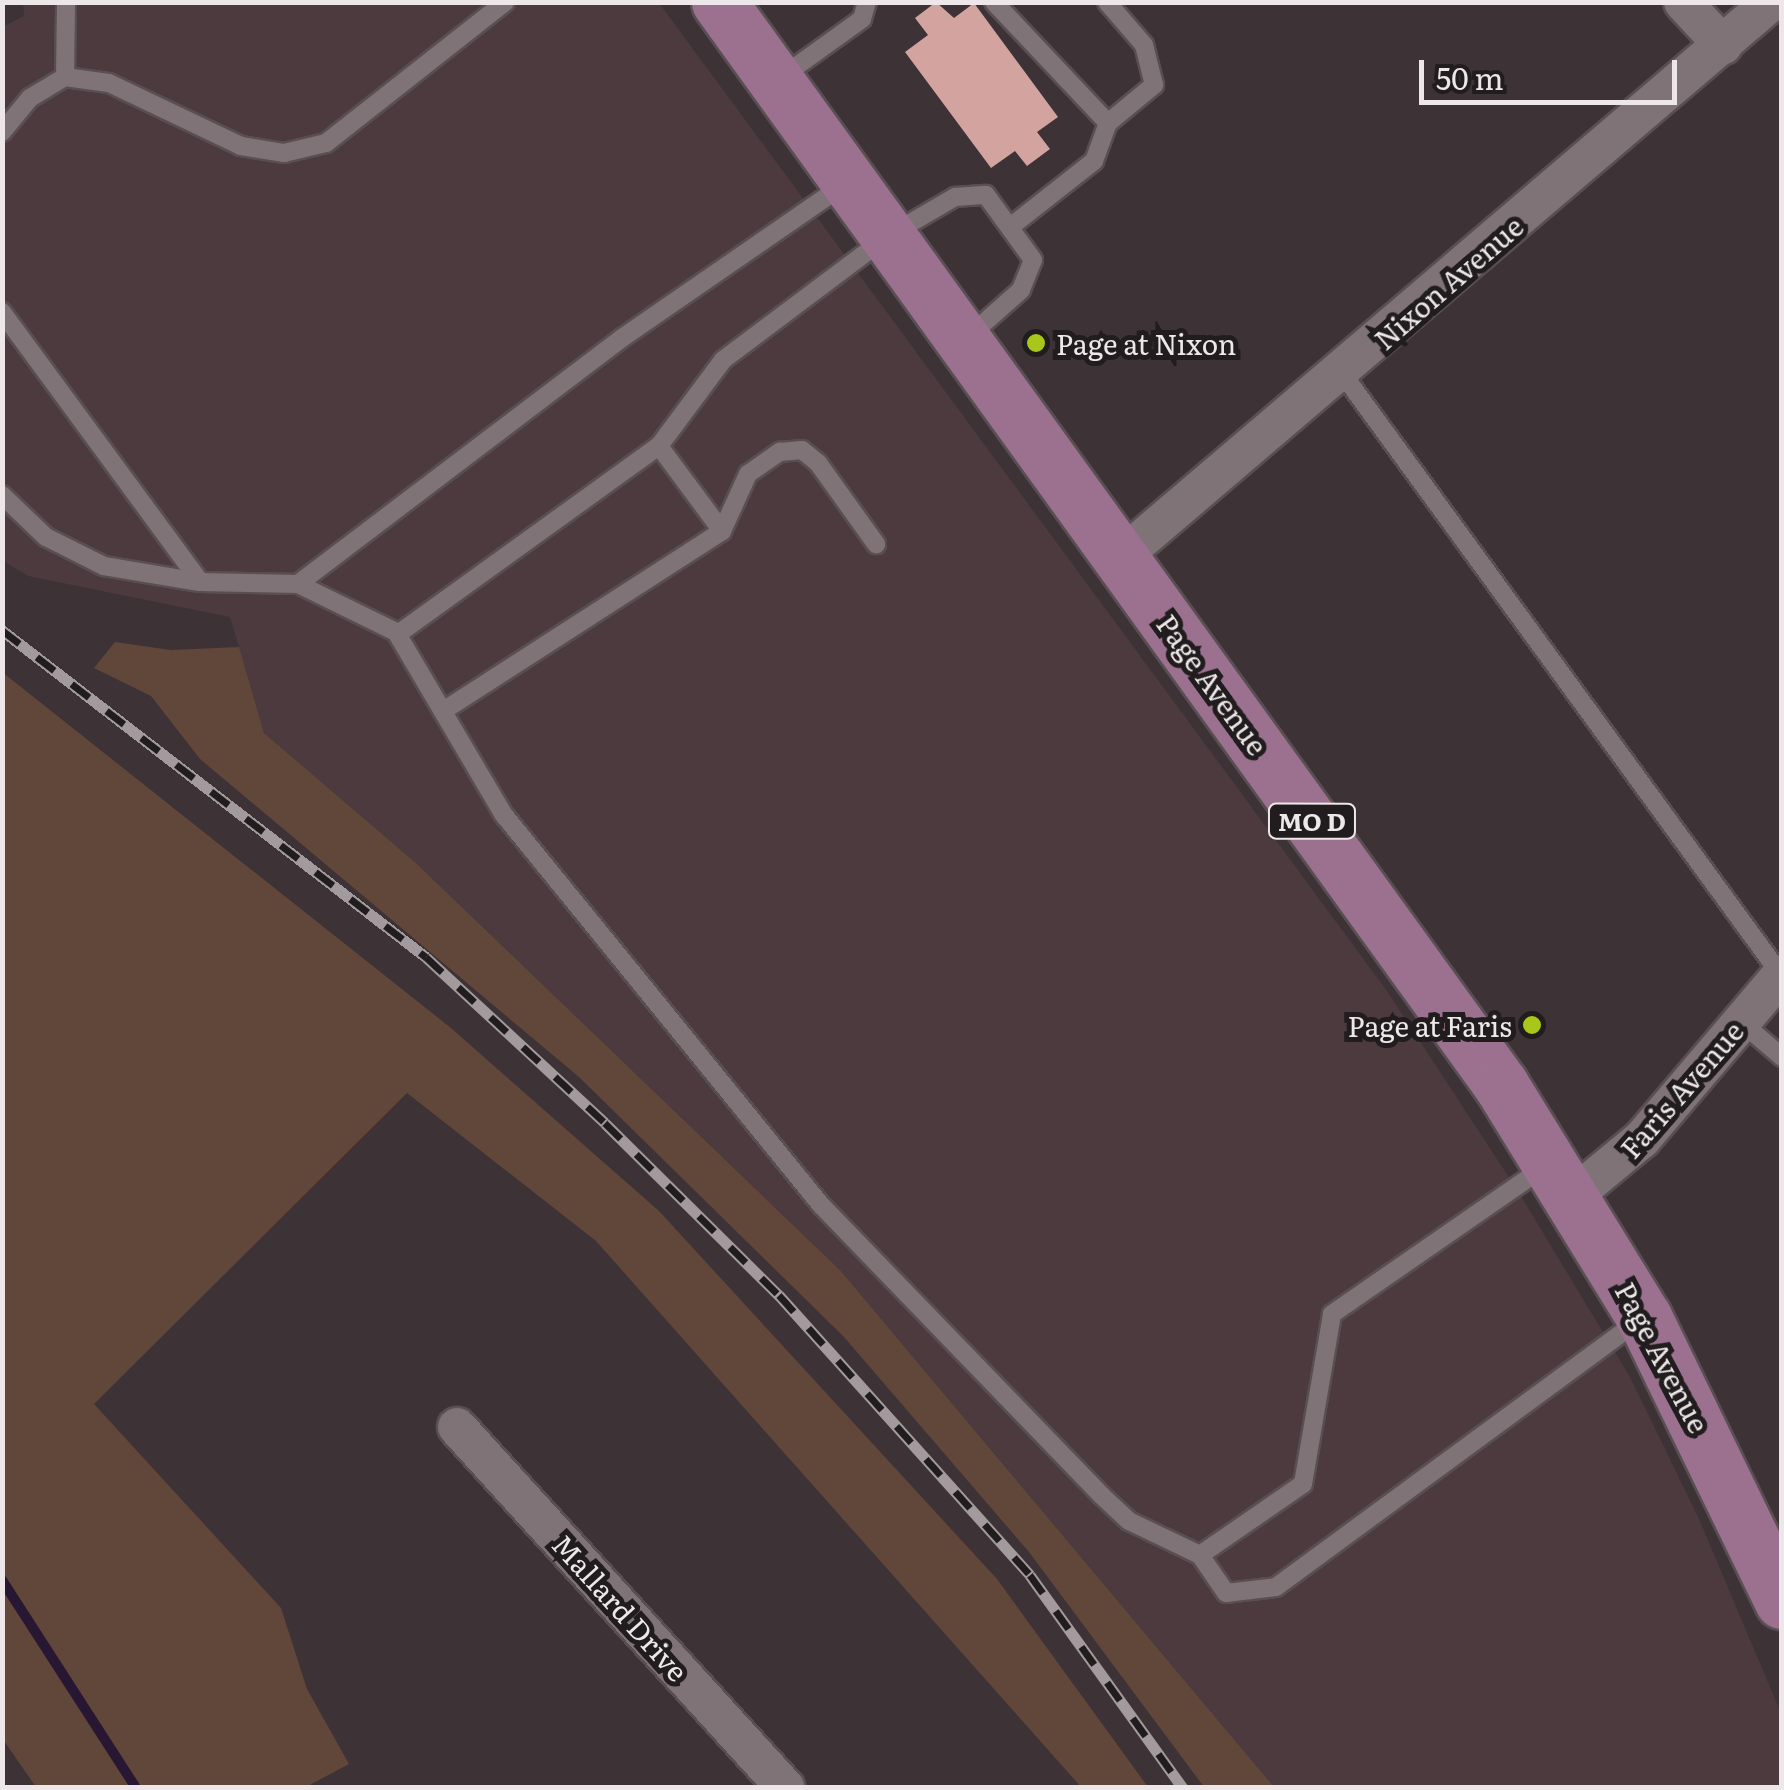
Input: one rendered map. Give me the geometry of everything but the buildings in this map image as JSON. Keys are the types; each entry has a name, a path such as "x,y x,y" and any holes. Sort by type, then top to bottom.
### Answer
{"main road":[{"name":"Page Avenue","path":"719,2 1121,557 1562,1179 1769,1539 1782,1601"}],"street":[{"path":"1683,2 1723,45"},
{"name":"Nixon Avenue","path":"1121,557 1342,374 1771,2"},
{"name":"Faris Avenue","path":"1562,1179 1642,1140 1781,974"},
{"name":"Mallard Drive","path":"457,1427 786,1788"}],"lane":[{"path":"66,2 66,77"},
{"path":"2,132 30,98 66,77 109,83 241,146 284,153 326,144 505,2"},
{"path":"776,82 862,18 867,2"},
{"path":"994,2 1108,122"},
{"path":"1014,224 1094,161 1108,122 1154,85 1144,45 1107,2"},
{"path":"298,584 622,338 849,181"},
{"path":"398,634 659,446 723,360 888,236 955,198 986,194 1014,224 1032,260 1021,290 964,340"},
{"path":"2,312 200,582"},
{"path":"1342,374 1781,974"},
{"path":"659,446 722,531"},
{"path":"443,711 722,531 748,474 780,452 802,450 876,544"},
{"path":"2,495 46,537 104,566 200,582 298,584 398,634 504,815 821,1205 1101,1495 1129,1521 1200,1556 1226,1593 1276,1588 1644,1317"},
{"path":"1741,1022 1782,1057"},
{"path":"1200,1556 1303,1484 1332,1314 1562,1179"}],"shaded area":[{"path":"23,2 659,3 1387,991 1516,1188 1630,1377 1699,1519 1781,1713 1781,1787 1274,1787 840,1270 416,863 264,733 230,617 28,576 3,561 2,27 24,16"},
{"path":"115,642 171,650 239,647 264,733 416,863 840,1270 1274,1787 1204,1787 1029,1552 844,1337 579,1077 200,759 151,696 94,668"},
{"path":"2,672 451,1028 659,1211 997,1579 1148,1787 1081,1787 596,1241 407,1093 94,1404 281,1608 307,1689 349,1764 306,1787 36,1787 2,1738"}],"waterway":[{"path":"2,1580 136,1788"}],"railway":[{"path":"2,630 426,957 605,1123 779,1295 1030,1575 1183,1788"}],"place":[{"name":"Page at Nixon","path":"1036,343"},
{"name":"Page at Faris","path":"1532,1025"}]}
